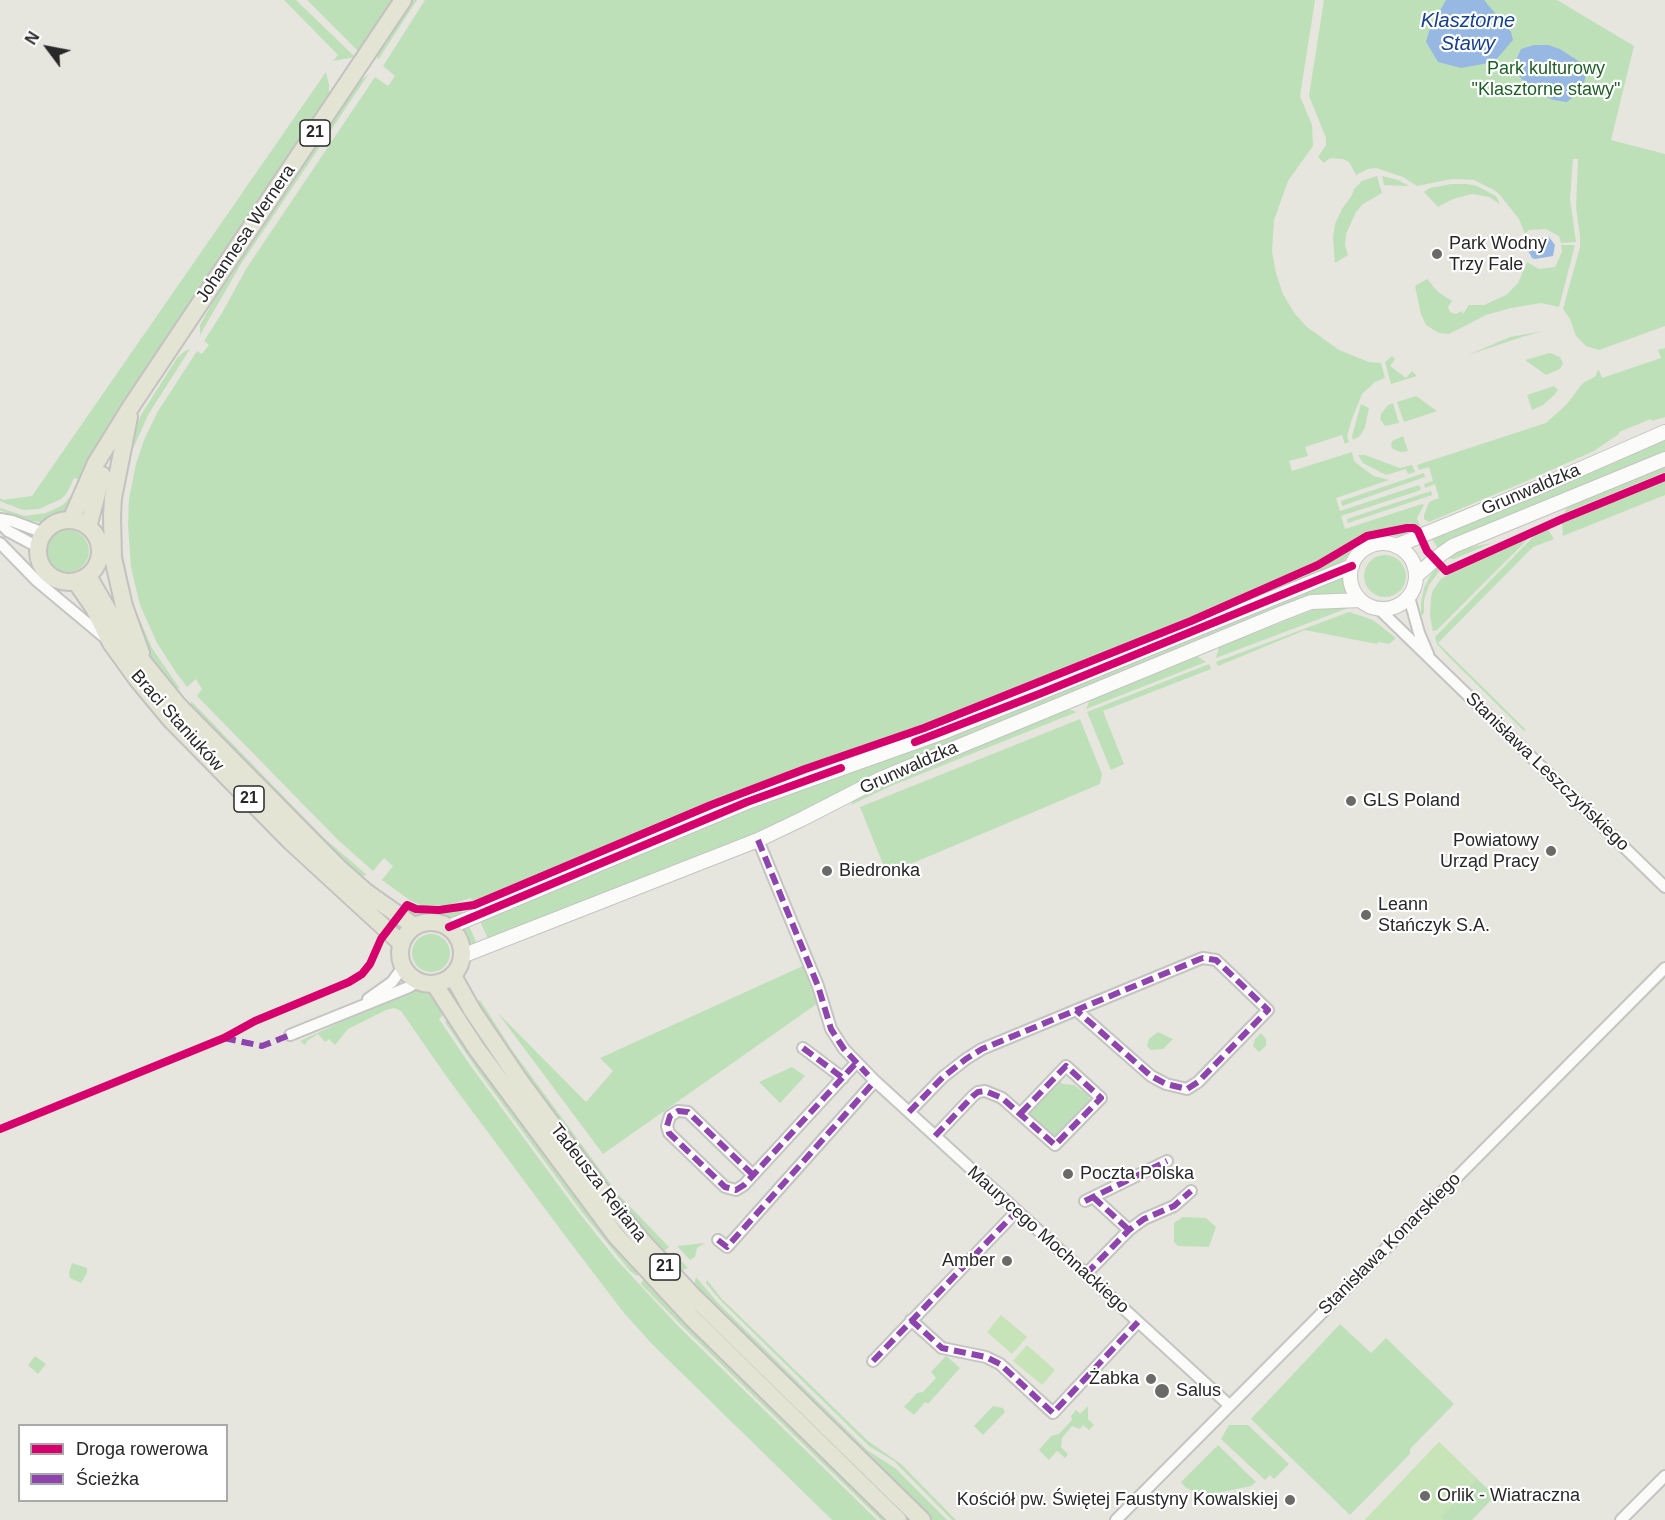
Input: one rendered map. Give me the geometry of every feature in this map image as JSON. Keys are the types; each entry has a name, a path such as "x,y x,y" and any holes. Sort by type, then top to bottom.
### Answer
{"main road":[{"name":"Johannesa Wernera","path":"71,520 96,463 132,405 403,0"},
{"name":"21","path":"132,405 116,480 112,516 112,558 124,606 142,659"},
{"name":"Johannesa Wernera","path":"88,527 112,440"},
{"path":"71,520 88,527 99,542 100,552 94,570 82,579 66,583 47,575 38,557 40,540 56,523 71,520"},
{"name":"Braci Staniuków","path":"82,579 122,635 178,705 322,852 366,892 414,926"},
{"name":"Braci Staniuków","path":"82,579 111,643 171,720 290,841 401,943"},
{"path":"432,921 449,927 457,935 462,945 461,963 453,976 441,983 435,985 417,982 409,976 400,960 401,943 406,934 414,926 432,921"},
{"name":"Tadeusza Rejtana","path":"453,976 472,1010 520,1082 609,1201 643,1242 700,1302 922,1520"},
{"name":"Tadeusza Rejtana","path":"435,985 476,1048 616,1236 692,1318 898,1520"}],"street":[{"name":"Grunwaldzka","path":"1396,546 1665,432"},
{"name":"Grunwaldzka","path":"1416,576 1453,546 1665,459"},
{"path":"0,521 12,521 40,540"},
{"path":"0,543 37,581 111,643"},
{"path":"1383,543 1396,546 1407,553 1414,564 1416,576 1414,587 1409,597 1390,609 1369,606 1360,600 1353,590 1352,566 1359,554 1370,546 1383,543"},
{"name":"Grunwaldzka","path":"449,927 747,802 940,733 1352,566"},
{"name":"Stanisława Leszczyńskiego","path":"1409,597 1419,633 1429,657"},
{"name":"Grunwaldzka","path":"462,956 758,840 880,779 1280,614 1311,602 1360,600"},
{"name":"Stanisława Leszczyńskiego","path":"1379,609 1665,887"},
{"name":"Maurycego Mochnackiego","path":"758,840 818,987 831,1029 844,1050 871,1078 1229,1405"},
{"path":"909,1112 943,1077 982,1049 1076,1010 1207,958 1219,963 1268,1010 1198,1082 1186,1089 1166,1084 1150,1076 1076,1010"},
{"path":"352,1011 392,982 403,967"},
{"name":"Stanisława Konarskiego","path":"1116,1520 1665,968"},
{"path":"290,1035 417,982"},
{"path":"803,1048 843,1078"},
{"path":"753,1175 688,1112 678,1111 670,1116 667,1126 669,1133 725,1187 736,1190 753,1175 856,1063"},
{"path":"935,1136 972,1096 980,1091 997,1095 1055,1145 1101,1098 1066,1066 1020,1114"},
{"path":"718,1240 727,1246 871,1078"},
{"path":"1129,1230 1089,1199 1167,1161"},
{"path":"1086,1274 1129,1230 1144,1219 1174,1206 1191,1191"},
{"path":"873,1360 1017,1211"},
{"path":"911,1320 942,1348 986,1357 1000,1364 1053,1413 1138,1322"},
{"path":"1621,1520 1665,1476"}],"green space":[{"path":"284,0 296,0 355,57 333,61 338,55"},
{"path":"307,0 396,0 360,53"},
{"path":"410,0 417,0 378,60 377,53"},
{"path":"425,0 1315,0 1300,96 1312,125 1313,146 1288,181 1274,220 1272,251 1276,273 1283,294 1295,314 1307,327 1339,350 1369,362 1381,363 1385,378 1375,382 1362,394 1347,436 1349,442 1345,444 1342,435 1305,447 1308,456 1289,461 1292,471 1352,452 1354,461 1364,469 1374,476 1389,480 1336,498 1340,511 1419,485 1421,490 1341,516 1345,529 1422,504 1424,505 1417,518 1421,528 1409,526 1372,533 1321,562 1068,669 943,719 716,800 473,903 471,898 448,905 421,905 411,901 382,880 393,866 384,858 373,871 338,840 197,696 202,689 196,679 187,687 157,643 140,605 131,567 128,525 129,499 136,464 144,440 158,411 197,351 202,354 209,345 204,341 246,269 375,77 388,86 395,76 383,66"},
{"name":"Park kulturowy \"Klasztorne stawy\"","path":"1324,0 1557,0 1634,46 1611,140 1665,154 1665,326 1599,350 1586,346 1576,336 1570,319 1563,309 1580,247 1576,207 1578,159 1573,159 1570,199 1576,242 1561,243 1559,236 1546,229 1529,230 1525,234 1519,219 1500,195 1474,180 1452,179 1417,186 1403,177 1376,168 1356,175 1349,162 1343,159 1330,158 1324,163 1318,157 1326,145 1326,138 1309,96"},
{"path":"326,72 329,101 85,481 74,478 67,493 61,499 39,509 23,510 0,501 0,498 3,500 32,496"},
{"path":"368,75 241,264 200,335 200,325 232,267 357,82"},
{"path":"1377,176 1382,193 1363,204 1356,212 1346,234 1345,245 1348,255 1335,263 1333,237 1335,224 1342,209 1354,189 1362,181"},
{"path":"1382,176 1398,180 1409,186 1384,185"},
{"path":"1451,184 1477,186 1496,196 1500,204 1489,197 1472,194 1453,199 1438,207 1424,192 1430,188"},
{"path":"1561,245 1575,245 1559,307 1541,303 1511,308 1486,315 1449,334 1439,333 1426,325 1421,314 1415,286 1427,279 1438,292 1452,301 1448,307 1450,312 1456,314 1462,311 1463,314 1469,305 1484,305 1506,295 1518,283 1527,262 1539,269 1555,267 1562,252"},
{"path":"1543,331 1525,336 1468,355 1510,337"},
{"path":"1665,348 1665,417 1652,421 1651,419 1619,432 1594,451 1522,483 1429,522 1424,519 1429,502 1439,498 1435,484 1425,488 1424,484 1433,481 1429,467 1419,470 1417,465 1546,423 1566,405 1583,383 1596,376 1597,371 1599,370 1602,378 1661,358 1658,350"},
{"path":"190,349 148,415 133,449 123,491 119,490 127,451 141,415 177,358"},
{"path":"1550,353 1560,357 1563,363 1560,369 1546,375 1525,360"},
{"path":"1392,356 1395,359 1390,366 1406,378 1412,371 1417,376 1391,384 1385,362"},
{"path":"1554,386 1558,390 1553,396 1543,405 1532,410 1527,395"},
{"path":"1416,396 1437,411 1404,422 1397,402"},
{"path":"1393,403 1399,423 1385,426 1380,419 1381,414 1388,405"},
{"path":"1361,404 1369,408 1365,427 1360,436 1353,440 1352,436"},
{"path":"1403,436 1408,451 1401,452 1393,449 1392,441"},
{"path":"1665,438 1665,452 1525,509 1438,548 1432,539 1533,497"},
{"path":"1358,455 1365,455 1400,468 1412,465 1415,472 1408,474 1406,469 1386,475 1363,463"},
{"path":"1665,465 1665,472 1564,513 1577,501"},
{"path":"1424,473 1425,477 1342,506 1341,501"},
{"path":"1665,479 1665,495 1563,536 1562,521"},
{"path":"75,491 67,510 41,522 24,521 0,510 0,508 25,516 46,513 63,505"},
{"path":"1431,491 1432,495 1348,523 1347,519"},
{"path":"120,502 122,549 132,602 152,648 180,689 171,685 145,647 118,567"},
{"path":"1547,528 1554,539 1533,547 1438,643 1526,730 1524,731 1448,656 1437,644 1435,637 1539,531"},
{"path":"1410,529 1415,531 1402,537 1387,535 1371,538 1361,543 1343,561 1333,566 1054,682 476,910 475,907 744,794 914,733 1052,680 1308,572 1370,537"},
{"path":"68,530 83,536 89,551 83,566 68,572 53,566 47,551 53,536"},
{"path":"1532,535 1437,630 1433,631 1430,616 1431,598 1433,590 1441,579 1456,570 1456,567"},
{"path":"1492,543 1454,559 1447,558 1466,548"},
{"path":"1385,555 1393,556 1400,561 1405,568 1405,584 1400,591 1393,596 1385,597 1377,596 1370,591 1365,584 1364,576 1365,568 1370,561 1377,556"},
{"path":"1438,566 1441,569 1429,585 1424,600 1424,613 1421,616 1424,588"},
{"path":"1342,576 1347,595 1315,596 767,829 488,939 480,921 702,827 1000,717"},
{"path":"1348,608 1216,658 1219,647 1313,610"},
{"path":"1349,612 1373,620 1396,638 1389,644 1378,642 1377,644 1305,630 1218,666 1216,662"},
{"path":"1197,656 1206,662 1086,709 1090,700"},
{"path":"1209,664 1211,669 1103,711 1124,764 1111,770 1087,712"},
{"path":"191,701 323,837 367,875 361,876 354,872 191,707"},
{"path":"1067,709 1077,712 891,786 851,805 854,800 880,787"},
{"path":"1080,719 1102,774 1100,784 887,874 860,807"},
{"path":"405,910 428,912 460,910 465,914 452,918 433,914 414,915"},
{"path":"469,926 477,944 469,946 462,930"},
{"path":"431,934 444,940 450,953 444,966 431,972 418,966 412,953 418,940"},
{"path":"805,965 818,1003 603,1154 497,1012 586,1102 613,1071 600,1058"},
{"path":"412,989 427,991 435,999 445,1013 439,1019 470,1065 615,1258 678,1326 877,1520 832,1520 652,1344 624,1313 563,1233 449,1080 401,1011 394,1008 386,1010 348,1029 335,1045 329,1039 325,1042 318,1034 305,1045 300,1041"},
{"path":"480,1000 512,1050 618,1194 669,1247 661,1254 637,1226 504,1047 475,1003"},
{"path":"449,1018 640,1273 637,1276 630,1271 582,1212 478,1071 445,1022"},
{"path":"1158,1032 1173,1039 1163,1049 1151,1050 1147,1046 1149,1039"},
{"path":"1261,1033 1266,1039 1266,1046 1259,1052 1253,1046 1255,1039"},
{"path":"792,1067 805,1076 780,1103 759,1082"},
{"path":"1056,1081 1074,1085 1082,1091 1089,1092 1090,1105 1053,1138 1027,1115 1028,1109"},
{"path":"1183,1217 1206,1218 1216,1227 1209,1247 1178,1246 1174,1242 1174,1223"},
{"path":"705,1243 697,1248 695,1257 690,1260 677,1246"},
{"path":"673,1252 688,1268 681,1270 675,1268 666,1259"},
{"path":"72,1263 87,1268 87,1273 81,1283 70,1278"},
{"path":"696,1277 718,1303 867,1450 895,1468 947,1520 930,1520 697,1291 694,1285"},
{"path":"644,1278 889,1520 881,1520 682,1326 641,1284"},
{"path":"707,1280 722,1299 868,1441 901,1464 956,1520 952,1520 894,1461 869,1446 720,1300 706,1283"},
{"path":"1001,1315 1027,1337 1012,1354 987,1332"},
{"path":"1340,1324 1371,1353 1386,1338 1454,1404 1410,1449 1410,1454 1350,1515 1251,1419"},
{"path":"1027,1345 1055,1370 1042,1385 1013,1361"},
{"path":"35,1356 46,1364 38,1374 28,1365"},
{"path":"946,1356 960,1368 928,1404 925,1402 914,1415 904,1407 936,1378 931,1372"},
{"path":"993,1406 1003,1408 1005,1412 983,1435 974,1426"},
{"path":"1088,1406 1088,1419 1094,1425 1089,1430 1083,1425 1080,1429 1072,1426 1062,1438 1061,1447 1068,1454 1065,1458 1057,1451 1049,1460 1039,1450 1051,1436 1059,1434 1072,1420 1071,1416 1076,1410 1080,1414"},
{"path":"1229,1425 1248,1425 1289,1464 1274,1479 1270,1475 1265,1480 1221,1439"},
{"name":"Orlik - Wiatraczna","path":"1439,1442 1495,1496 1472,1520 1365,1520"},
{"name":"Orlik - Wiatraczna","path":"1439,1442 1477,1479 1441,1517 1443,1520 1365,1520"},
{"path":"1218,1445 1256,1482 1251,1486 1212,1494 1196,1493 1185,1487 1181,1482"}],"water":[{"name":"Klasztorne Stawy","path":"1446,0 1484,0 1511,32 1513,40 1494,62 1461,68 1438,62 1426,42 1430,28"},
{"name":"Klasztorne Stawy","path":"1534,45 1548,45 1560,49 1583,64 1586,74 1584,83 1579,92 1567,102 1553,100 1538,93 1515,71 1514,64 1521,49"},
{"path":"1549,237 1555,245 1553,256 1532,258 1525,245 1529,245 1532,239"}],"marked path":[{"path":"758,840 818,986 831,1029 844,1049 868,1075"},
{"path":"909,1112 943,1077 982,1049 1200,959 1203,958 1216,960 1268,1010 1198,1082 1187,1089 1166,1084 1151,1076 1076,1010"},
{"path":"224,1038 262,1046 290,1035"},
{"path":"803,1048 843,1078"},
{"path":"753,1175 688,1112 678,1111 670,1116 667,1126 669,1133 725,1187 736,1190 744,1185 856,1063"},
{"path":"935,1136 973,1096 985,1091 1002,1098 1055,1145 1101,1098 1066,1066 1020,1114"},
{"path":"718,1240 727,1247 875,1081"},
{"path":"1085,1201 1167,1161"},
{"path":"1086,1274 1129,1230 1144,1219 1174,1206 1191,1191"},
{"path":"1093,1197 1129,1230"},
{"path":"873,1361 1017,1211"},
{"path":"911,1320 942,1348 986,1357 1000,1364 1053,1413 1138,1322"}],"cycle path":[{"path":"0,1129 224,1038 255,1021 349,982 362,974 370,964 381,939 407,905 416,909 439,910 474,905 711,805 805,769 924,728 1191,621 1318,565 1367,536 1414,528 1418,531 1427,551 1446,571 1562,519 1665,477"},
{"path":"915,742 1039,694 1352,566"},
{"path":"449,927 747,802 841,768"}],"place":[{"name":"Park Wodny Trzy Fale","path":"1437,254"},
{"name":"GLS Poland","path":"1351,801"},
{"name":"Powiatowy Urząd Pracy","path":"1551,851"},
{"name":"Biedronka","path":"827,871"},
{"name":"Leann Stańczyk S.A.","path":"1366,915"},
{"name":"Poczta Polska","path":"1068,1174"},
{"name":"Amber","path":"1007,1261"},
{"name":"Żabka","path":"1151,1379"},
{"name":"Salus","path":"1162,1391"},
{"name":"Orlik - Wiatraczna","path":"1425,1496"},
{"name":"Kościół pw. Świętej Faustyny Kowalskiej","path":"1290,1500"}]}
